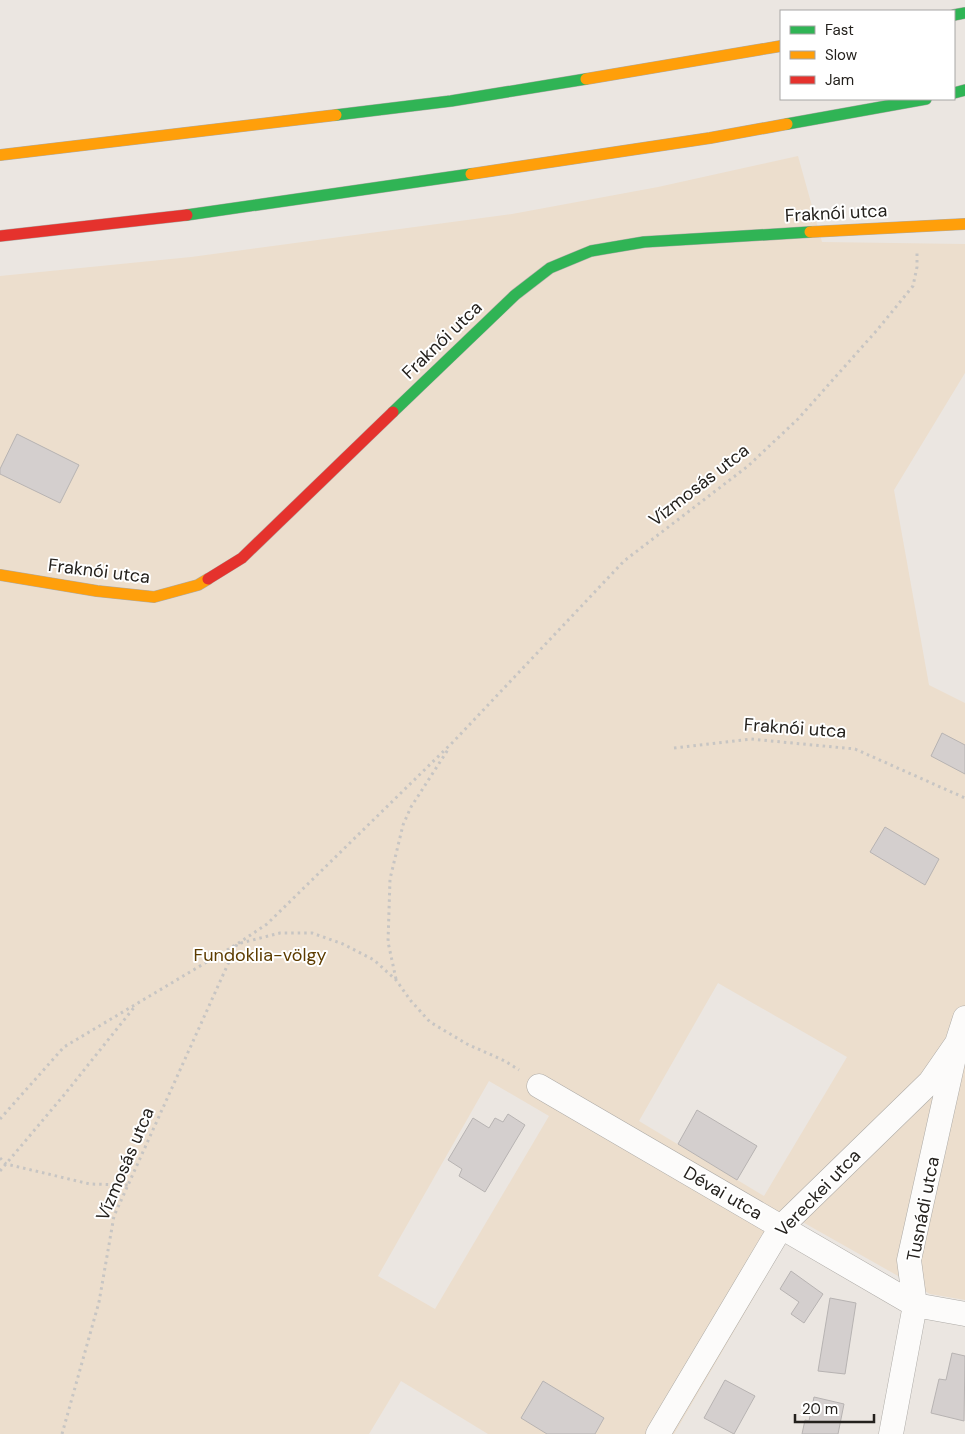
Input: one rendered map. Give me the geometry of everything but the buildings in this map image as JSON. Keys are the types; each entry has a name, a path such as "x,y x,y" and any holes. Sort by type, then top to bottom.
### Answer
{"main road":[{"path":"0,155 451,100 780,46"},
{"path":"0,236 220,211 710,138 920,100"},
{"name":"Fraknói utca","path":"0,575 97,591 154,597 198,585 242,558 474,332 515,295 550,268 590,251 644,242 740,235 965,224"}],"street":[{"name":"Vereckei utca","path":"658,1434 781,1227 930,1082 957,1043 965,1018"},
{"name":"Tusnádi utca","path":"891,1434 915,1305 909,1260 957,1043"},
{"name":"Dévai utca","path":"539,1086 915,1305 965,1314"}],"path":[{"name":"Vízmosás utca","path":"454,741 624,561 748,466 798,420 913,286 918,267 915,226"},
{"name":"Fraknói utca","path":"674,748 751,739 855,750 965,798"},
{"path":"0,1119 64,1047 237,944 267,924 454,741"},
{"path":"396,980 388,942 390,879 403,825 411,807 454,741"},
{"path":"237,944 280,933 312,933 343,944 374,960 396,980 411,1001 430,1022 467,1044 507,1063"},
{"name":"Vízmosás utca","path":"62,1434 99,1302 114,1216 237,944"},
{"path":"0,1171 64,1095 138,1002"},
{"path":"0,1158 6,1164 90,1184 128,1185"}],"green space":[{"name":"Fundoklia-völgy","path":"798,156 822,242 965,244 965,373 894,490 929,685 965,703 965,1300 930,1294 799,1220 674,1434 488,1434 401,1381 369,1434 0,1434 0,276 191,257 512,214 658,187","holes":["718,983 847,1057 764,1196 639,1121","489,1081 549,1116 435,1309 378,1276"]}],"traffic: fast":[{"path":"955,15 965,13"},
{"path":"336,115 451,101 586,79"},
{"path":"955,93 965,90"},
{"path":"787,124 920,100"},
{"path":"187,215 471,174"},
{"path":"393,412 515,295 550,268 591,251 644,242 810,232"}],"traffic: slow":[{"path":"586,79 780,46"},
{"path":"0,155 336,115"},
{"path":"471,174 710,138 787,124"},
{"path":"810,232 965,224"},
{"path":"0,575 97,591 154,597 198,585 208,579"}],"traffic: jam":[{"path":"0,236 187,215"},
{"path":"208,579 242,558 393,412"}]}
